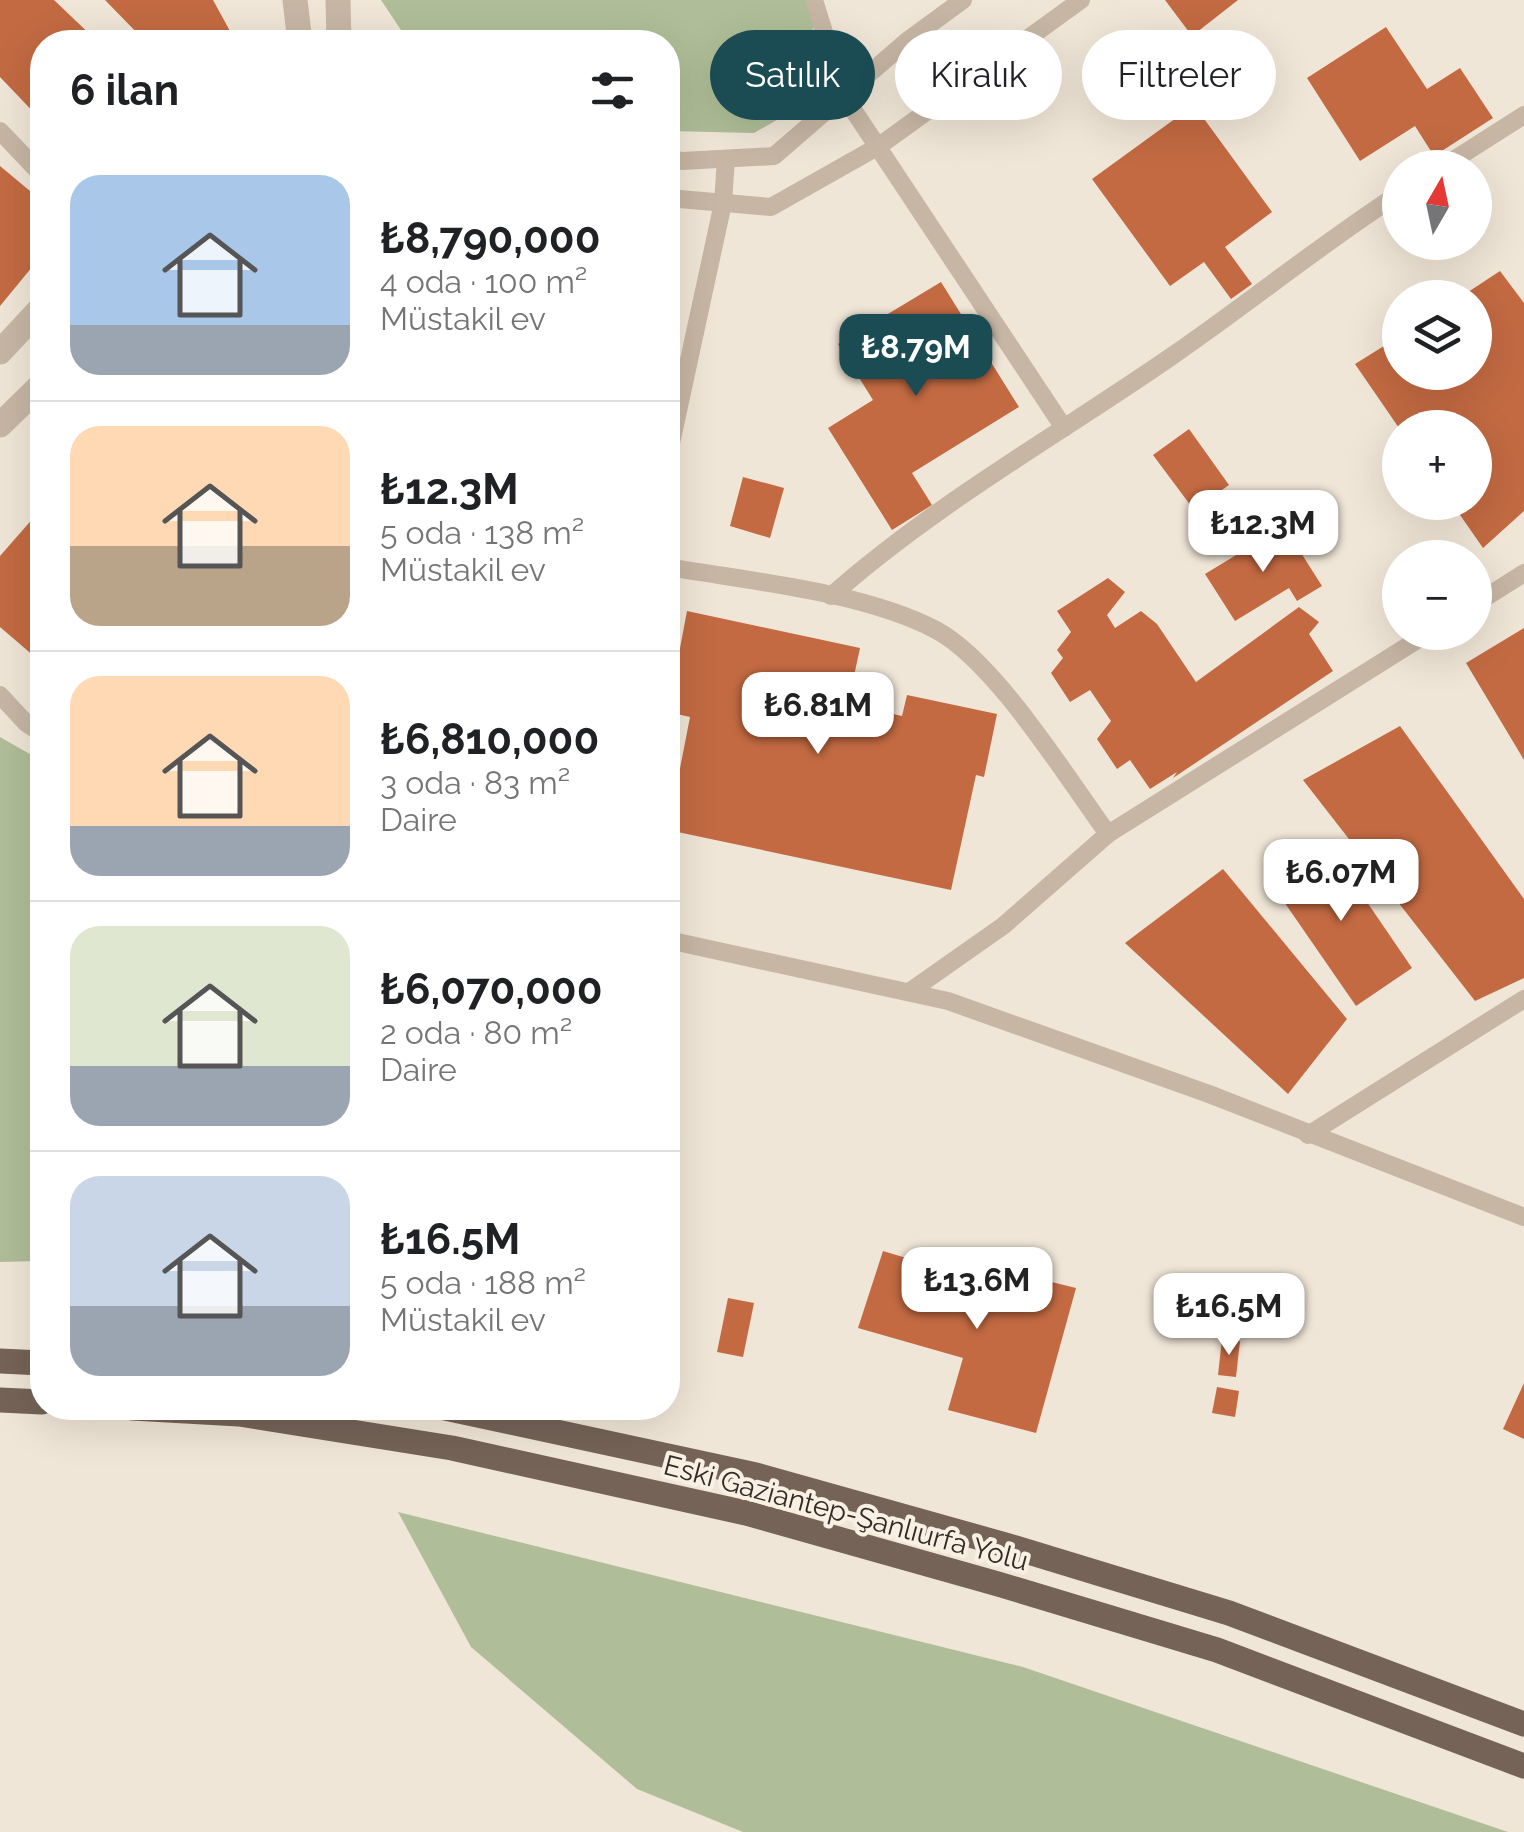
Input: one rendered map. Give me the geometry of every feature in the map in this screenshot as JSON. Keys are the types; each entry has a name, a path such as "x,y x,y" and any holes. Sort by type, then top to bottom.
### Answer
{"main road":[{"path":"0,1361 30,1363"},
{"path":"0,1400 30,1401"},
{"name":"Eski Gaziantep-Şanlıurfa Yolu","path":"277,1420 452,1448 746,1513 1216,1650 1524,1766"},
{"name":"Eski Gaziantep-Şanlıurfa Yolu","path":"501,1420 756,1475 1008,1546 1229,1613 1524,1724"}],"street":[{"path":"295,0 299,30"},
{"path":"338,0 339,30"},
{"path":"0,352 30,320"},
{"path":"0,425 30,396"}],"lane":[{"path":"814,0 823,30"},
{"path":"875,69 963,0"},
{"path":"680,199 771,207 878,146 1080,0"},
{"path":"1469,150 1524,115"},
{"path":"680,161 774,156 816,120"},
{"path":"860,120 1064,428"},
{"path":"0,131 30,162"},
{"path":"680,403 724,203 726,158"},
{"path":"830,596 884,549 1174,355 1382,205"},
{"path":"680,569 856,600 938,630 988,672 1108,834"},
{"path":"1492,594 1524,574"},
{"path":"909,992 1003,926 1108,834 1401,650"},
{"path":"0,694 30,725"},
{"path":"680,943 948,1001 1209,1094 1524,1217"},
{"path":"1308,1135 1524,998"}],"green space":[{"path":"381,0 814,0 813,30 710,30 710,120 777,120 754,133 680,131 680,30 401,30"},
{"path":"0,737 30,754 30,1261 0,1262"},
{"path":"398,1512 1023,1667 1508,1832 743,1832 637,1789 471,1647"}],"building":[{"path":"0,0 54,0 85,30 30,30 30,108 0,77"},
{"path":"105,0 213,0 229,30 134,30"},
{"path":"1165,0 1238,0 1200,30 1188,30"},
{"path":"1386,27 1427,89 1460,68 1493,118 1443,150 1430,150 1415,126 1360,161 1307,78"},
{"path":"1173,120 1205,120 1272,212 1225,247 1252,284 1231,299 1204,262 1170,286 1092,179"},
{"path":"0,166 30,191 30,270 0,306"},
{"path":"1500,271 1524,303 1524,511 1492,540 1477,540 1464,520 1492,520 1492,410 1387,410 1355,364 1382,347 1382,390 1492,390 1492,280 1486,280"},
{"path":"941,282 1019,407 912,473 932,505 892,530 828,428 873,400 838,344"},
{"path":"1189,429 1229,485 1194,510 1153,455"},
{"path":"743,477 784,488 770,538 730,526"},
{"path":"30,522 30,653 0,627 0,556"},
{"path":"1284,526 1322,586 1297,601 1289,588 1235,621 1205,574"},
{"path":"1108,578 1125,592 1107,615 1115,628 1141,611 1157,624 1196,682 1299,607 1319,622 1309,634 1333,671 1173,778 1177,772 1150,789 1130,760 1117,769 1097,739 1111,721 1090,690 1070,702 1051,673 1063,658 1057,650 1071,632 1057,611"},
{"path":"687,611 860,648 848,704 902,716 907,695 997,714 984,777 976,775 951,890 680,833 680,768 690,717 680,715 680,648"},
{"path":"1524,628 1524,760 1466,663"},
{"path":"1400,726 1524,899 1524,978 1475,1001 1303,780"},
{"path":"1326,842 1412,968 1356,1006 1269,880"},
{"path":"1223,869 1347,1019 1288,1094 1125,943"},
{"path":"883,1251 983,1281 987,1266 1076,1288 1036,1433 948,1410 963,1358 858,1328"},
{"path":"728,1298 754,1303 743,1357 717,1352"},
{"path":"1222,1339 1240,1341 1236,1377 1218,1375"},
{"path":"1524,1383 1524,1439 1503,1429"},
{"path":"1217,1387 1239,1391 1235,1417 1212,1413"}]}
